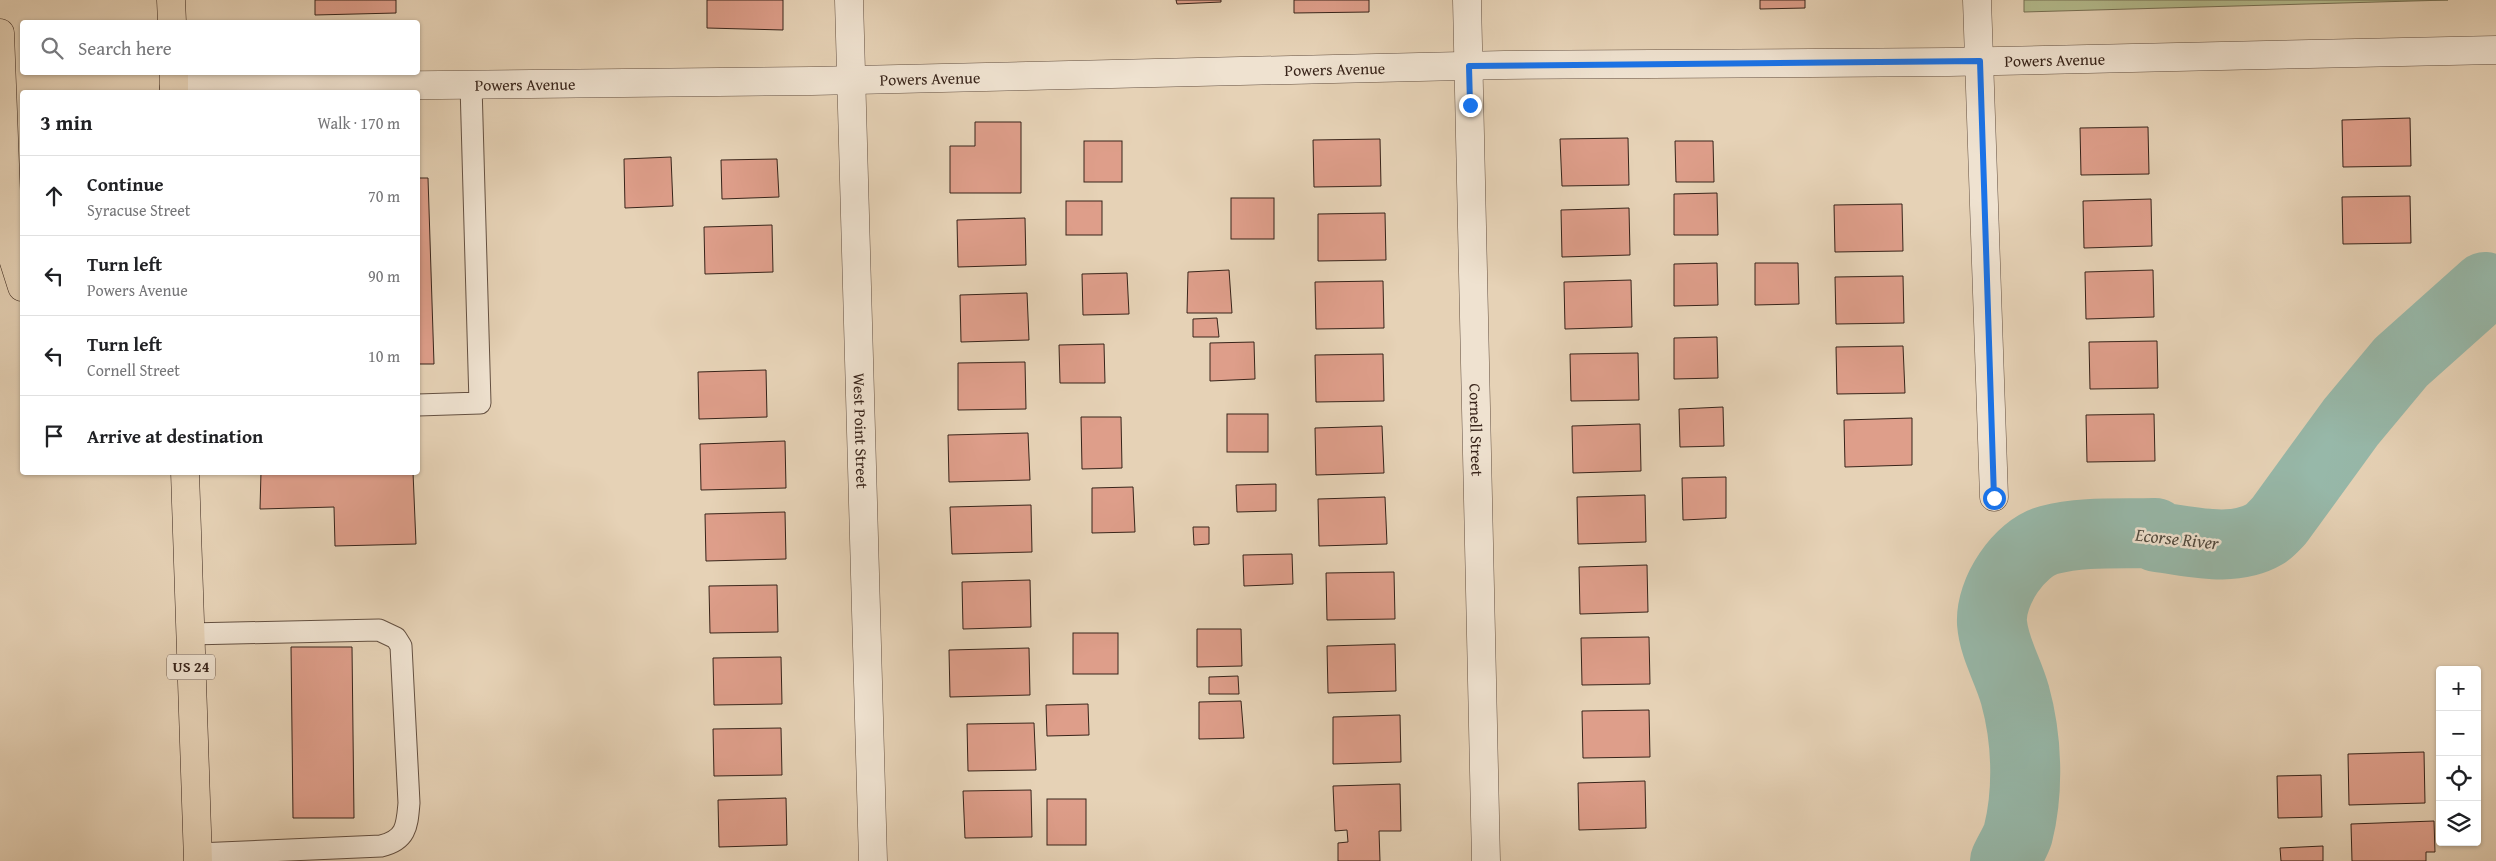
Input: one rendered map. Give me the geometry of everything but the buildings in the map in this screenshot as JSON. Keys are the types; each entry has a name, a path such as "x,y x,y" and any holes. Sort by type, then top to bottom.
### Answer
{"main road":[{"path":"171,0 172,20"},
{"path":"0,33 8,243 20,281"},
{"name":"US 24","path":"185,475 198,858"}],"street":[{"name":"West Point Street","path":"849,0 873,861"},
{"name":"Cornell Street","path":"1467,0 1486,861"},
{"path":"1977,0 1994,498"},
{"name":"Powers Avenue","path":"174,84 471,85 1469,66 1980,61 2496,50"}],"lane":[{"path":"420,405 480,403 471,85"},
{"path":"190,634 379,630 396,638 401,646 409,803 407,828 394,843 382,846 198,858"}],"green space":[{"path":"2024,0 2448,0 2024,12"}],"waterway":[{"name":"Ecorse River","path":"2005,861 2017,837 2022,817 2025,764 2019,712 2012,686 1995,641 1992,623 1996,598 2001,585 2017,562 2038,545 2049,540 2075,535 2155,533 2157,537 2198,543 2226,544 2253,540 2265,534 2279,521 2351,422 2401,362 2485,287"}],"route":[{"path":"1470,105 1469,66 1980,61 1994,498"}]}
